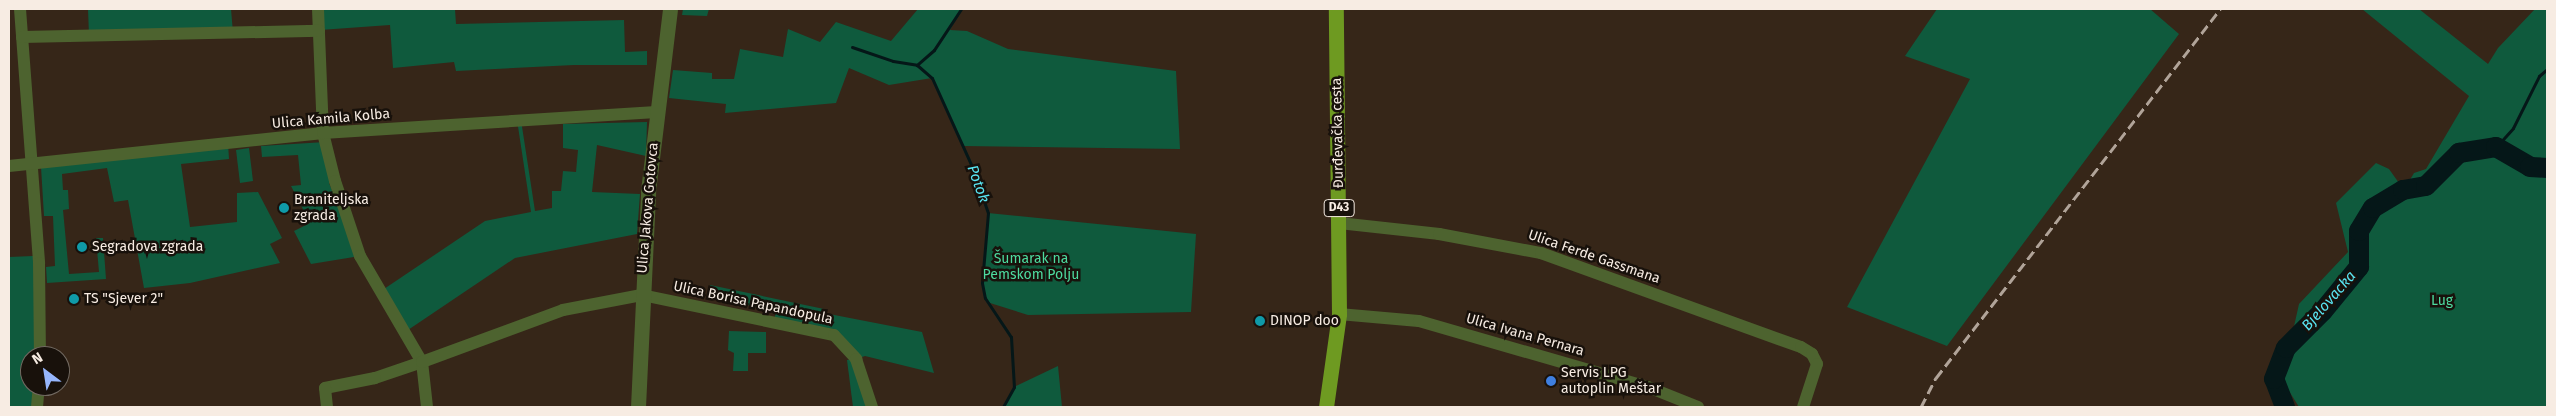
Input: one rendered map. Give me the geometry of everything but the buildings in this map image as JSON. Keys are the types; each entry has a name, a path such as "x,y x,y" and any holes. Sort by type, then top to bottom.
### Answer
{"main road":[{"name":"Đurđevačka cesta","path":"1326,407 1339,314 1340,223 1336,9"}],"street":[{"path":"20,9 39,264 40,346"},
{"path":"318,9 323,133 334,178 360,256 422,362 426,407"},
{"name":"Ulica Jakova Gotovca","path":"638,407 642,295 656,112 670,9"},
{"path":"22,37 319,31"},
{"name":"Ulica Kamila Kolba","path":"9,166 323,133 656,112"},
{"name":"Ulica Ferde Gassmana","path":"1340,223 1439,234 1541,253 1801,347 1812,354 1817,364 1803,407"},
{"path":"327,407 325,388 375,378 563,310 642,295"},
{"name":"Ulica Borisa Papandopula","path":"642,295 834,335 856,359 872,407"},
{"name":"Ulica Ivana Pernara","path":"1339,314 1419,321 1648,387 1698,407"}],"green space":[{"path":"88,9 231,9 233,33 89,35"},
{"path":"319,9 455,9 456,24 624,20 625,52 647,51 647,65 574,65 456,71 454,62 393,68 390,25 320,30"},
{"path":"683,9 709,9 707,16 682,15"},
{"path":"918,9 961,9 950,30 967,31 1008,49 1176,71 1180,149 963,146 932,78 889,85 849,68 836,103 725,113 726,104 669,98 673,70 712,73 712,79 734,79 740,49 783,57 788,29 820,42 836,22 891,41"},
{"path":"1937,9 2150,9 2179,34 1947,346 1847,307 1970,79 1905,56"},
{"name":"Lug","path":"2362,9 2419,9 2488,64 2498,48 2535,9 2547,9 2547,407 2299,407 2282,380 2299,304 2348,252 2336,203 2376,163 2389,169 2404,190 2414,173 2426,169 2469,96"},
{"path":"517,120 521,120 535,211 552,208 552,191 561,191 563,171 576,172 578,150 563,148 563,124 647,122 646,156 597,145 592,192 640,194 637,234 515,258 405,332 381,291 485,221 531,212"},
{"path":"325,142 335,181 329,183 360,256 311,264 294,231 310,223 291,186 301,185 298,155 262,157 261,146"},
{"path":"228,143 229,159 181,164 190,227 237,222 237,193 258,192 282,238 270,244 280,263 190,283 144,288 128,200 114,202 107,168 62,174 63,190 68,190 69,209 63,210 69,274 99,272 96,238 103,238 106,279 47,283 46,267 55,266 53,216 44,216 41,167"},
{"path":"249,148 253,181 240,183 236,150"},
{"name":"Šumarak na Pemskom Polju","path":"988,213 1196,234 1191,312 1028,315 990,303 985,298 982,283"},
{"path":"33,256 39,346 20,346 20,396 38,396 37,407 9,407 9,257"},
{"path":"710,285 824,309 824,313 922,332 934,373 865,356 856,359 834,335 774,322 776,311 708,297"},
{"path":"729,331 766,332 766,353 748,353 748,371 733,371 734,353 728,350"},
{"path":"853,359 867,407 853,407 847,360"},
{"path":"1058,366 1062,407 1003,407 1014,387"}],"waterway":[{"name":"Potok","path":"961,9 934,50 917,65 932,78 973,169 988,213 982,283 985,298 1011,337 1014,387 1003,407"},
{"path":"852,47 893,61 917,65"},
{"path":"2496,147 2513,128 2539,76 2547,69"},
{"name":"Bjelovacka","path":"2285,407 2274,379 2286,348 2323,311 2359,267 2359,231 2373,208 2403,190 2426,186 2459,153 2496,147 2530,167 2547,168"}],"railway":[{"path":"1921,407 1936,378 2220,9"}],"place":[{"name":"Braniteljska zgrada","path":"284,208"},
{"name":"Segradova zgrada","path":"82,247"},
{"name":"TS \"Sjever 2\"","path":"74,299"},
{"name":"DINOP doo","path":"1260,321"},
{"name":"Servis LPG autoplin Meštar","path":"1551,381"}]}
